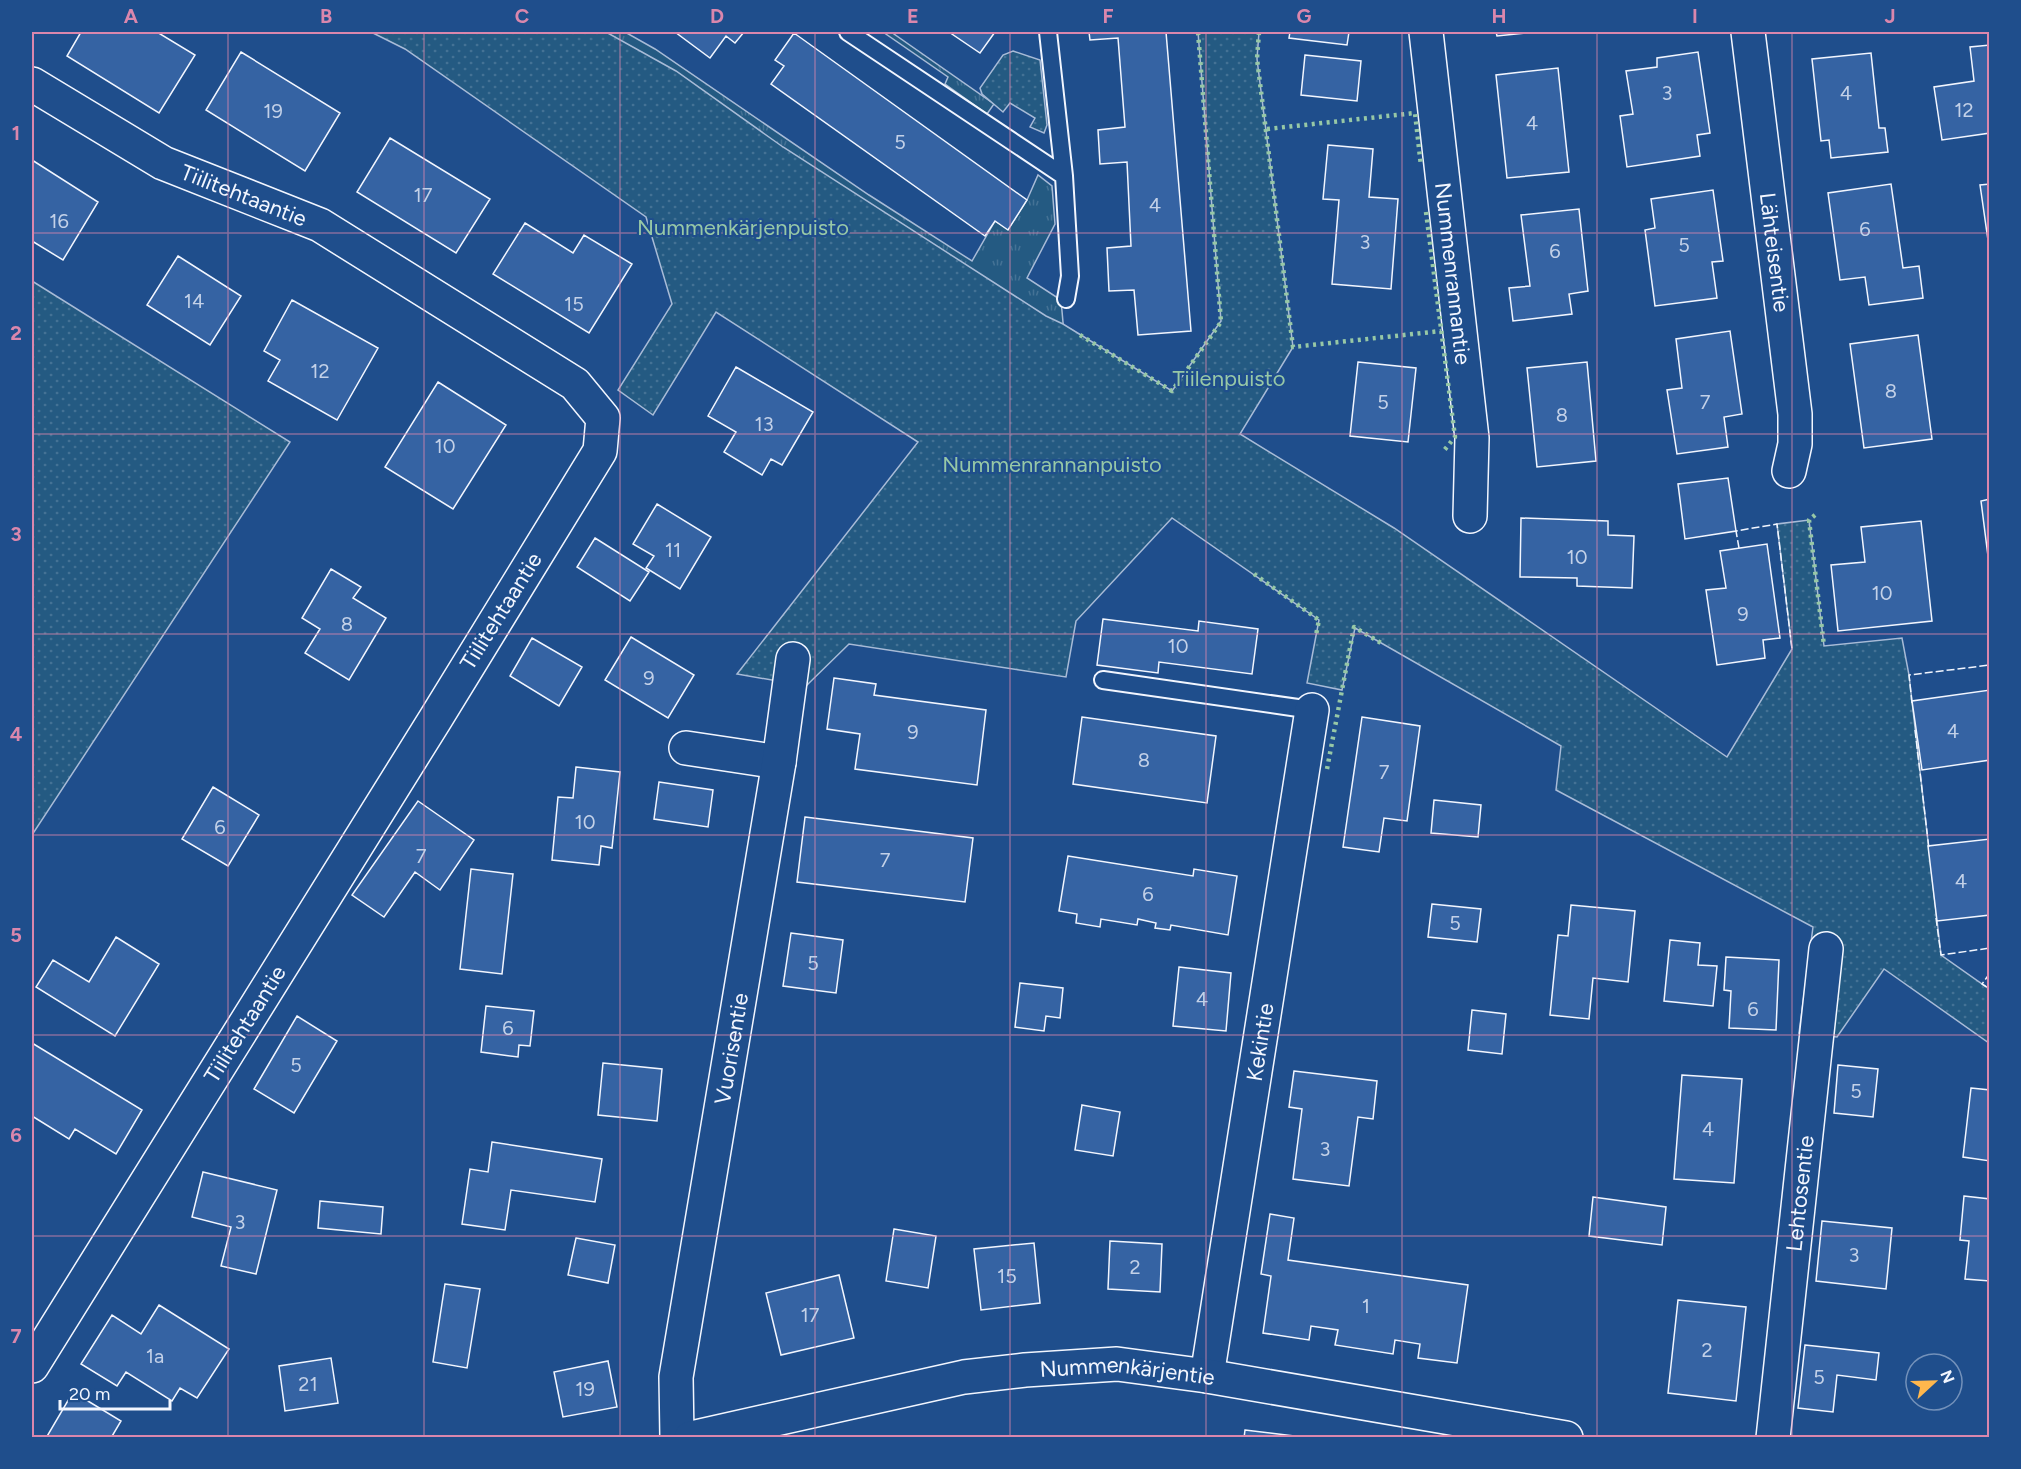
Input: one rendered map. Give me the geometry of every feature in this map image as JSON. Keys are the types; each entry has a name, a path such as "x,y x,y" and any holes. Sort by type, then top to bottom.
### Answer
{"street":[{"name":"Nummenrannantie","path":"1426,32 1472,438 1470,516"},
{"name":"Lähteisentie","path":"1748,32 1795,414 1795,444 1789,471"},
{"name":"Tiilitehtaantie","path":"32,84 163,163 320,225 575,384 603,418 600,451 32,1366"},
{"name":"Vuorisentie","path":"677,1437 676,1377 779,762 793,659"},
{"name":"Kekintie","path":"1207,1376 1312,710"},
{"path":"686,748 779,762"},
{"name":"Lehtosentie","path":"1773,1437 1826,949"},
{"name":"Nummenkärjentie","path":"691,1437 964,1377 1024,1370 1117,1364 1207,1376 1566,1437"}],"lane":[{"path":"848,32 1064,176"},
{"path":"1048,32 1064,176 1070,276 1066,299"},
{"path":"1103,680 1312,710"}],"green space":[{"name":"Nummenrannanpuisto","path":"371,32 606,32 676,71 783,147 1046,316 1063,324 1172,391 1221,321 1198,32 1259,32 1257,59 1293,347 1240,434 1394,528 1727,757 1792,649 1777,524 1809,520 1824,646 1902,638 1909,675 1941,955 1989,989 1989,1043 1884,969 1837,1037 1799,1033 1813,927 1556,790 1561,746 1355,628 1342,690 1307,683 1319,620 1172,518 1076,621 1066,677 849,644 806,686 737,674 918,442 716,312 653,415 618,390 672,304 646,217 405,49"},
{"path":"535,32 625,32 655,49 869,195 972,261 995,221 1008,229 1027,200 1038,175 1052,186 1055,224 1027,278 1061,300 1068,378"},
{"path":"883,32 891,32 994,104 987,114 945,84 948,77"},
{"path":"1013,51 1040,60 1047,125 1044,133 1030,127 1035,118 1010,103 1003,112 982,94 980,88 1003,55"},
{"path":"32,281 290,442 32,835"}],"building":[{"path":"81,32 157,32 195,55 159,113 67,56"},
{"path":"675,32 744,32 735,43 726,36 710,58"},
{"path":"949,32 995,32 980,53"},
{"path":"1089,32 1166,32 1191,331 1138,335 1134,290 1109,291 1107,248 1131,246 1127,162 1100,164 1098,130 1125,127 1118,38 1090,40"},
{"path":"1290,32 1349,32 1347,45 1289,38"},
{"path":"1496,32 1536,32 1497,36"},
{"path":"794,33 1027,200 1008,230 995,221 985,236 771,84 784,66 775,60"},
{"path":"1990,45 1990,133 1942,140 1934,87 1974,81 1970,47"},
{"path":"241,52 340,113 305,171 206,110"},
{"path":"1698,52 1710,133 1697,135 1700,156 1627,167 1620,116 1633,114 1626,71 1657,67 1657,58"},
{"path":"1871,53 1879,128 1885,128 1888,152 1831,158 1829,140 1821,141 1812,59"},
{"path":"1305,55 1361,61 1357,101 1301,95"},
{"path":"1558,68 1569,172 1507,178 1496,75"},
{"path":"390,138 490,199 456,253 357,192"},
{"path":"1328,145 1373,149 1369,197 1398,199 1391,289 1332,284 1339,200 1323,199"},
{"path":"32,160 98,202 63,260 32,241"},
{"path":"1891,184 1903,268 1919,266 1923,298 1869,305 1865,277 1840,280 1828,193"},
{"path":"1990,184 1990,254 1980,185"},
{"path":"1713,190 1723,261 1712,262 1717,298 1655,306 1645,230 1655,228 1651,199"},
{"path":"1579,209 1588,291 1569,294 1572,314 1513,321 1509,288 1530,286 1521,215"},
{"path":"525,223 573,253 584,235 632,264 589,333 493,274"},
{"path":"178,256 241,296 210,345 147,305"},
{"path":"292,300 378,348 337,420 268,381 280,360 264,351"},
{"path":"1730,331 1742,414 1724,417 1728,447 1677,454 1667,390 1682,388 1676,339"},
{"path":"1918,335 1932,439 1864,448 1850,344"},
{"path":"1358,362 1416,368 1408,442 1350,436"},
{"path":"1587,362 1596,461 1537,467 1527,368"},
{"path":"736,367 813,412 782,465 771,459 762,475 724,452 736,432 708,416"},
{"path":"438,382 506,425 453,509 385,467"},
{"path":"1728,478 1736,531 1685,539 1678,484"},
{"path":"1990,499 1990,564 1989,564 1981,501"},
{"path":"657,504 711,537 680,589 646,568 654,556 633,544"},
{"path":"1521,518 1608,521 1608,535 1634,536 1632,588 1577,586 1577,578 1520,577"},
{"path":"1921,521 1932,621 1838,631 1831,565 1865,562 1861,527"},
{"path":"595,538 649,572 630,601 577,567"},
{"path":"1767,544 1780,638 1763,640 1765,658 1717,665 1706,590 1726,588 1720,551"},
{"path":"331,569 361,587 353,598 386,618 349,680 305,653 320,629 302,618"},
{"path":"1103,619 1198,631 1199,621 1258,629 1252,674 1159,662 1158,673 1097,665"},
{"path":"631,637 694,675 668,718 605,680"},
{"path":"532,638 582,667 559,706 510,676"},
{"path":"834,678 876,684 874,695 986,710 977,785 855,769 860,734 827,729"},
{"path":"1990,690 1990,760 1922,770 1912,701"},
{"path":"1082,717 1216,736 1207,803 1073,784"},
{"path":"1362,717 1420,726 1407,821 1384,818 1379,852 1343,847"},
{"path":"576,767 620,772 612,848 601,846 599,865 552,860 558,797 573,798"},
{"path":"659,782 713,790 708,827 654,819"},
{"path":"213,787 259,815 228,866 182,839"},
{"path":"1434,800 1481,805 1478,837 1431,833"},
{"path":"418,801 474,840 440,890 415,872 384,917 352,895"},
{"path":"805,817 973,838 965,902 797,882"},
{"path":"1990,839 1990,915 1937,921 1928,846"},
{"path":"1068,856 1193,876 1194,869 1237,876 1228,935 1171,925 1170,930 1155,928 1156,923 1138,919 1137,925 1101,919 1100,927 1076,923 1077,914 1059,911"},
{"path":"471,869 513,874 502,974 460,969"},
{"path":"1432,904 1481,909 1477,942 1428,937"},
{"path":"1571,905 1635,911 1628,982 1593,978 1589,1019 1550,1015 1558,935 1568,936"},
{"path":"791,933 843,940 836,993 783,986"},
{"path":"116,937 159,964 115,1036 36,987 53,960 89,982"},
{"path":"1670,940 1700,943 1698,965 1717,966 1713,1006 1664,1001"},
{"path":"1726,957 1779,960 1776,1030 1729,1028 1731,991 1724,990"},
{"path":"1179,967 1231,973 1226,1031 1173,1026"},
{"path":"1020,983 1063,988 1060,1018 1046,1016 1044,1031 1015,1027"},
{"path":"486,1006 534,1011 530,1046 519,1045 518,1057 481,1052"},
{"path":"1472,1010 1506,1014 1502,1054 1468,1050"},
{"path":"297,1016 337,1041 294,1113 254,1089"},
{"path":"32,1043 142,1110 116,1154 75,1129 69,1139 32,1116"},
{"path":"603,1063 662,1069 657,1121 598,1115"},
{"path":"1838,1065 1878,1069 1873,1117 1834,1113"},
{"path":"1294,1071 1377,1081 1373,1119 1358,1117 1349,1186 1293,1179 1302,1109 1289,1107"},
{"path":"1682,1075 1742,1079 1734,1183 1674,1179"},
{"path":"1971,1088 1990,1090 1990,1161 1963,1157"},
{"path":"1082,1105 1120,1112 1113,1156 1075,1150"},
{"path":"492,1142 602,1159 595,1202 511,1190 505,1230 462,1224 470,1169 488,1172"},
{"path":"203,1172 277,1190 256,1274 221,1266 231,1227 192,1217"},
{"path":"1964,1196 1990,1199 1990,1281 1965,1279 1969,1241 1960,1240"},
{"path":"1593,1197 1666,1207 1662,1245 1589,1236"},
{"path":"320,1201 383,1207 381,1234 318,1228"},
{"path":"1270,1214 1294,1218 1288,1260 1468,1285 1457,1363 1418,1358 1420,1344 1395,1340 1393,1354 1335,1345 1338,1330 1311,1326 1309,1340 1263,1333 1271,1276 1261,1274"},
{"path":"1822,1221 1892,1228 1886,1289 1816,1281"},
{"path":"894,1229 936,1236 928,1288 886,1281"},
{"path":"576,1238 615,1245 608,1283 568,1275"},
{"path":"1110,1241 1162,1244 1160,1292 1108,1289"},
{"path":"1034,1243 1040,1303 981,1310 974,1249"},
{"path":"839,1275 854,1338 781,1355 766,1293"},
{"path":"445,1284 480,1289 467,1368 433,1362"},
{"path":"1678,1300 1746,1307 1736,1401 1668,1393"},
{"path":"159,1305 229,1349 197,1398 180,1388 172,1401 126,1372 117,1386 81,1364 112,1315 141,1334"},
{"path":"1805,1345 1879,1353 1876,1380 1837,1375 1833,1412 1798,1408"},
{"path":"331,1358 338,1403 285,1411 279,1366"},
{"path":"608,1361 617,1407 563,1417 554,1372"},
{"path":"73,1392 121,1421 111,1438 46,1438"},
{"path":"1245,1430 1302,1437 1302,1438 1244,1438"}],"hedge":[{"path":"1080,335 1172,391 1221,322 1198,32"},
{"path":"1259,32 1257,59 1293,347 1441,331"},
{"path":"1267,129 1415,113 1421,166"},
{"path":"1426,212 1455,437 1442,453"},
{"path":"1815,515 1809,520 1824,646"},
{"path":"1254,574 1319,620 1316,635"},
{"path":"1327,769 1354,627 1381,643"}],"fence":[{"path":"1739,548 1736,531 1777,524 1792,649"},
{"path":"1912,703 1909,675 1990,665"},
{"path":"1915,730 1929,849"},
{"path":"1936,918 1941,955 1990,948"},
{"path":"1990,973 1982,984 1990,989"}],"park label":[{"name":"Nummenkärjenpuisto","path":"743,227"},
{"name":"Tiilenpuisto","path":"1229,378"}]}
